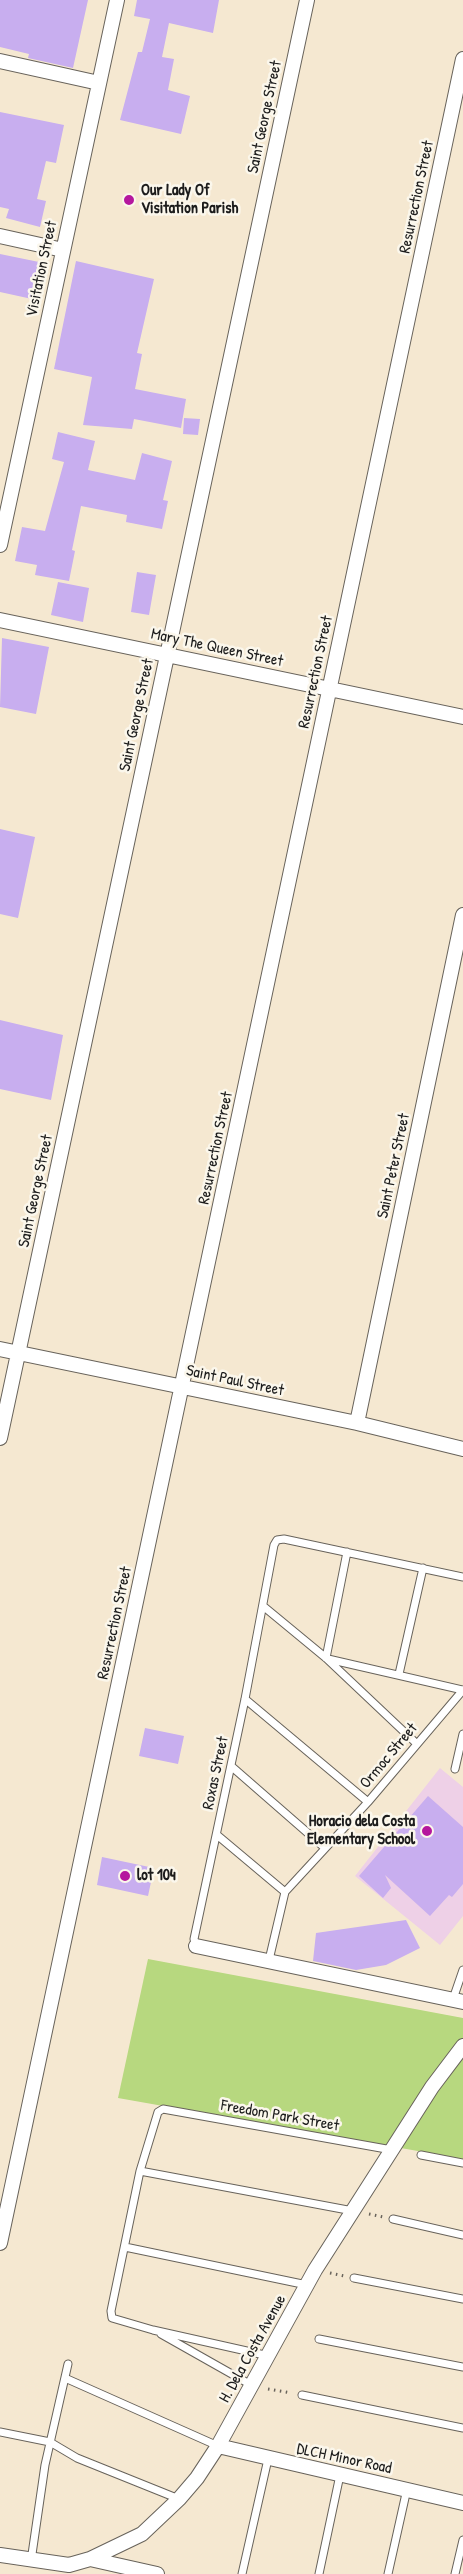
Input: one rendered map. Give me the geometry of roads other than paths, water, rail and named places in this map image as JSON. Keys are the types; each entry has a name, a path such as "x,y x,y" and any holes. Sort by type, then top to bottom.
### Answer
{"street":[{"name":"Visitation Street","path":"0,545 117,0"},
{"name":"Saint George Street","path":"0,1438 307,0"},
{"name":"Resurrection Street","path":"0,2243 463,59"},
{"path":"0,62 99,83"},
{"path":"0,236 63,250"},
{"name":"Mary The Queen Street","path":"0,620 463,717"},
{"name":"Saint Peter Street","path":"357,1424 463,915"},
{"name":"Saint Paul Street","path":"0,1348 357,1424 463,1449"},
{"path":"196,1946 458,2001"},
{"name":"H. Dela Costa Avenue","path":"0,2555 69,2565 90,2559 142,2534 179,2499 197,2478 218,2446 315,2270 432,2087 463,2046"},
{"name":"DLCH Minor Road","path":"218,2446 463,2504"},
{"path":"90,2559 157,2574"}],"lane":[{"name":"Roxas Street","path":"196,1946 194,1939 277,1540 284,1539 347,1552"},
{"path":"326,1658 347,1552 463,1576"},
{"path":"399,1674 423,1568"},
{"path":"263,1606 326,1658 417,1744"},
{"path":"326,1658 463,1690"},
{"name":"Ormoc Street","path":"269,1960 285,1892 368,1802 463,1690"},
{"path":"245,1699 368,1802"},
{"path":"455,1769 463,1734"},
{"path":"231,1766 326,1848"},
{"path":"217,1835 285,1892"},
{"path":"458,2001 463,1970"},
{"name":"Freedom Park Street","path":"140,2172 158,2112 163,2109 392,2150"},
{"path":"421,2155 463,2163"},
{"path":"268,2356 153,2330 112,2318 111,2311 140,2172 353,2211"},
{"path":"393,2219 463,2235"},
{"path":"125,2247 307,2285"},
{"path":"354,2278 463,2299"},
{"path":"153,2330 253,2386"},
{"path":"319,2339 463,2367"},
{"path":"31,2560 43,2474 68,2364"},
{"path":"65,2379 218,2446"},
{"path":"302,2395 463,2428"},
{"path":"0,2432 50,2442 77,2458 179,2499"},
{"path":"242,2574 268,2459"},
{"path":"319,2574 340,2475"},
{"path":"388,2574 407,2489"},
{"path":"455,2574 463,2540"}],"place":[{"name":"Our Lady Of Visitation Parish","path":"129,200"},
{"name":"Horacio dela Costa Elementary School","path":"427,1831"},
{"name":"lot 104","path":"125,1876"}]}
